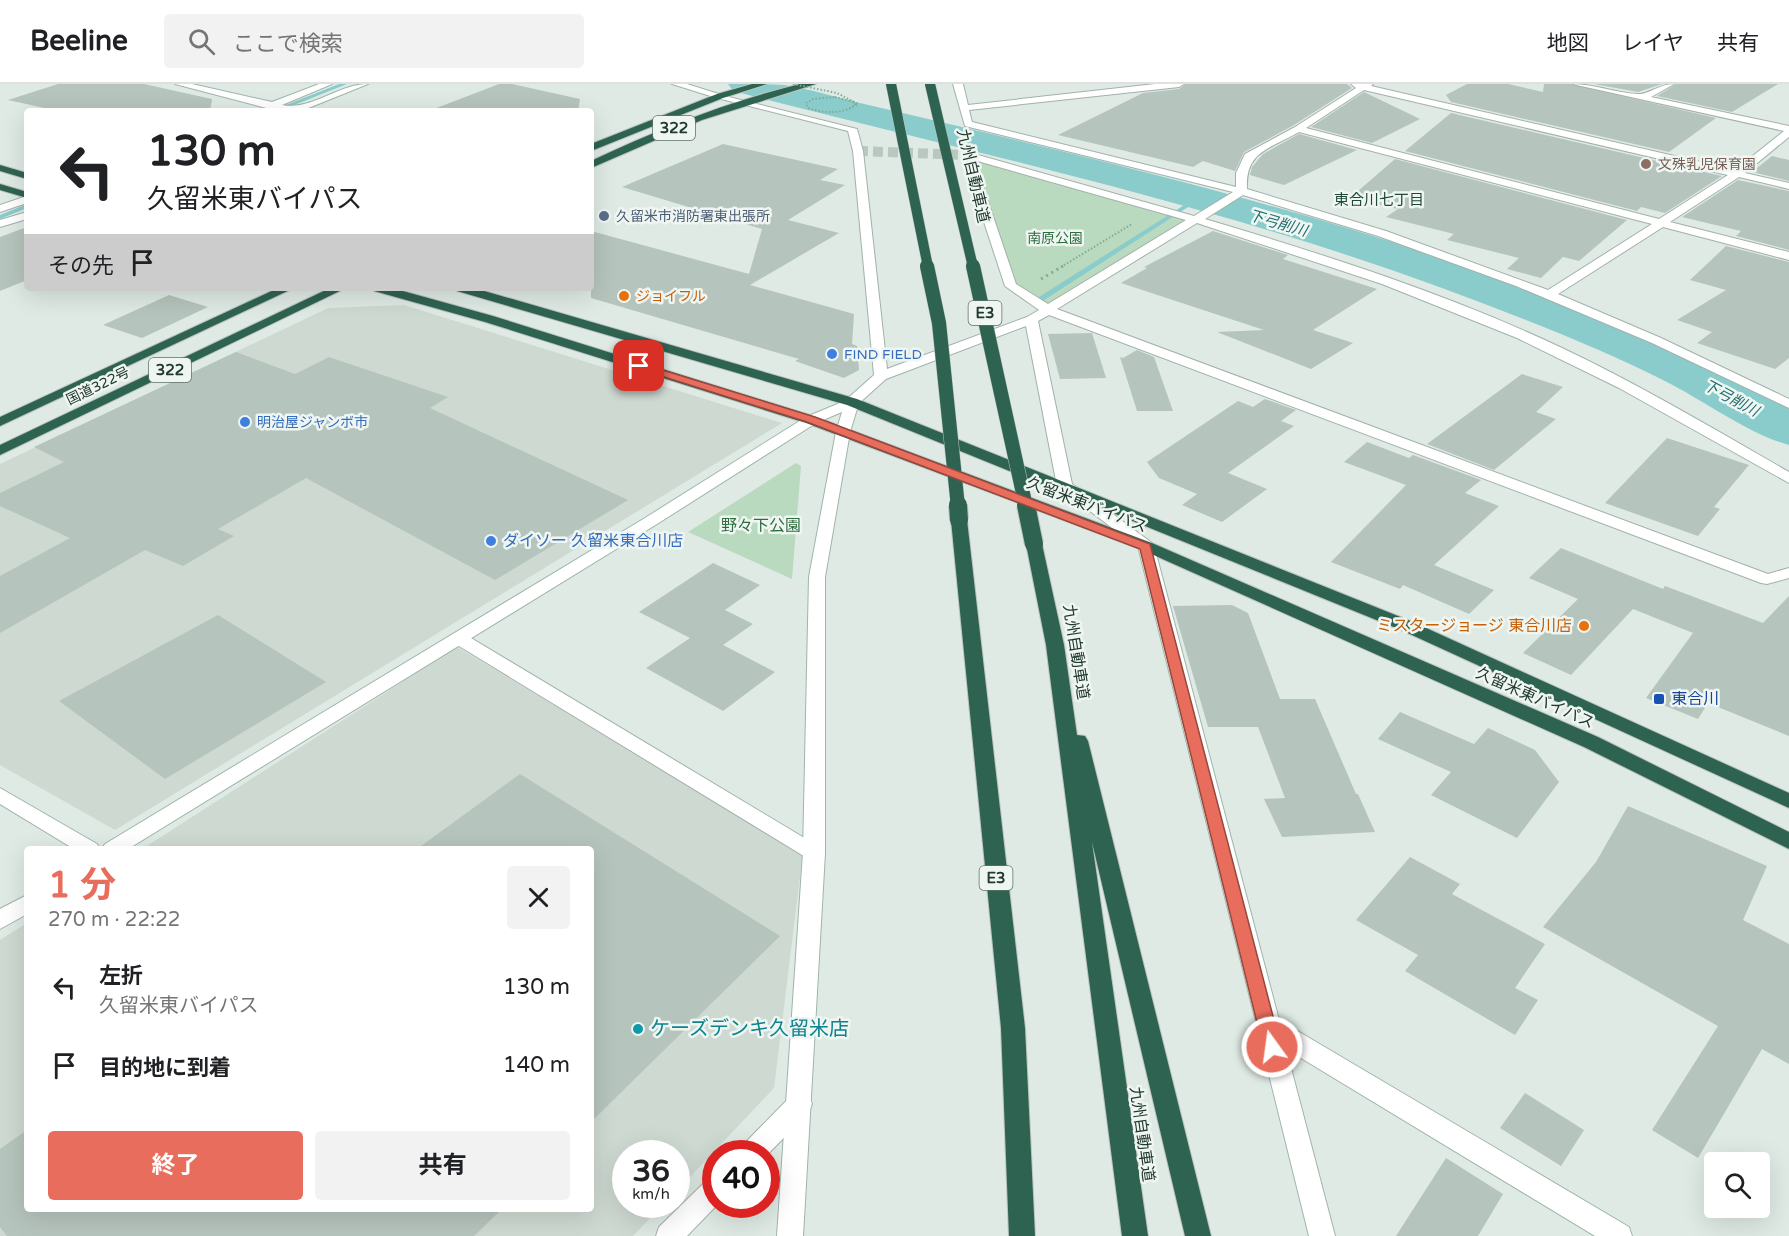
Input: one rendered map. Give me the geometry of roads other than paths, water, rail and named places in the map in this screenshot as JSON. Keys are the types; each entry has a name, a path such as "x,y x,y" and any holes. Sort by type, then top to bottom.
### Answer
{"highway":[{"name":"322","path":"594,147 720,96 763,84"},
{"name":"322","path":"594,164 690,121 795,85 811,84"},
{"name":"E3","path":"891,84 939,323 1013,1028 1022,1236"},
{"name":"九州自動車道","path":"930,84 987,325 1055,645 1135,1236"},
{"path":"0,168 24,175"},
{"path":"0,187 24,196"},
{"name":"国道322号","path":"0,422 282,291"},
{"name":"国道322号","path":"0,451 334,291"},
{"name":"久留米東バイパス","path":"389,291 489,319 811,420 1146,546 1591,742 1789,841"},
{"name":"久留米東バイパス","path":"471,291 852,402 1065,486 1407,626 1789,801"},
{"path":"1055,645 1198,1236"}],"street":[{"path":"180,84 282,108"},
{"path":"264,108 327,84"},
{"path":"301,108 363,84"},
{"path":"677,84 852,129 858,151 880,376"},
{"path":"958,84 968,124 1242,192 1438,252 1550,294 1701,359 1789,404"},
{"path":"965,108 1179,84"},
{"path":"1577,84 1789,130"},
{"path":"1641,98 1670,84"},
{"path":"1242,192 1241,173 1249,156 1298,129 1362,85 1789,186"},
{"path":"1298,129 1789,256"},
{"path":"1550,294 1737,174 1789,130"},
{"path":"1789,478 1655,401 1523,335 1360,270 1197,218 967,155 1011,286 1048,310 1767,579 1789,573"},
{"path":"117,846 460,639 811,420 852,402 880,376 1031,320 1242,192"},
{"path":"0,209 24,198"},
{"path":"0,224 24,216"},
{"path":"1031,320 1065,486 1146,546 1322,1236"},
{"path":"790,1236 801,1104 814,853 817,577 843,432 852,402"},
{"path":"460,639 814,853"},
{"path":"0,795 85,846"},
{"path":"0,920 24,905"},
{"path":"1267,1025 1619,1236"},
{"path":"765,1140 801,1104"},
{"path":"669,1236 702,1203"}],"waterway":[{"path":"282,108 344,84"},
{"name":"下弓削川","path":"744,84 1173,191 1289,224 1399,259 1508,298 1615,341 1698,379 1789,430"},
{"path":"1035,302 1199,198"},
{"path":"0,217 24,207"}],"tunnel":[{"path":"858,151 967,155"}],"place":[{"name":"文殊乳児保育園","path":"1646,164"},
{"name":"久留米市消防署東出張所","path":"604,216"},
{"name":"ジョイフル","path":"624,296"},
{"name":"FIND FIELD","path":"832,354"},
{"name":"明治屋ジャンボ市","path":"245,422"},
{"name":"ダイソー 久留米東合川店","path":"491,541"},
{"name":"ミスタージョージ 東合川店","path":"1584,626"},
{"name":"東合川","path":"1659,699"},
{"name":"ケーズデンキ久留米店","path":"638,1029"}],"district":[{"name":"東合川七丁目","path":"1379,200"}],"park label":[{"name":"南原公園","path":"1055,238"},
{"name":"野々下公園","path":"761,526"}]}
